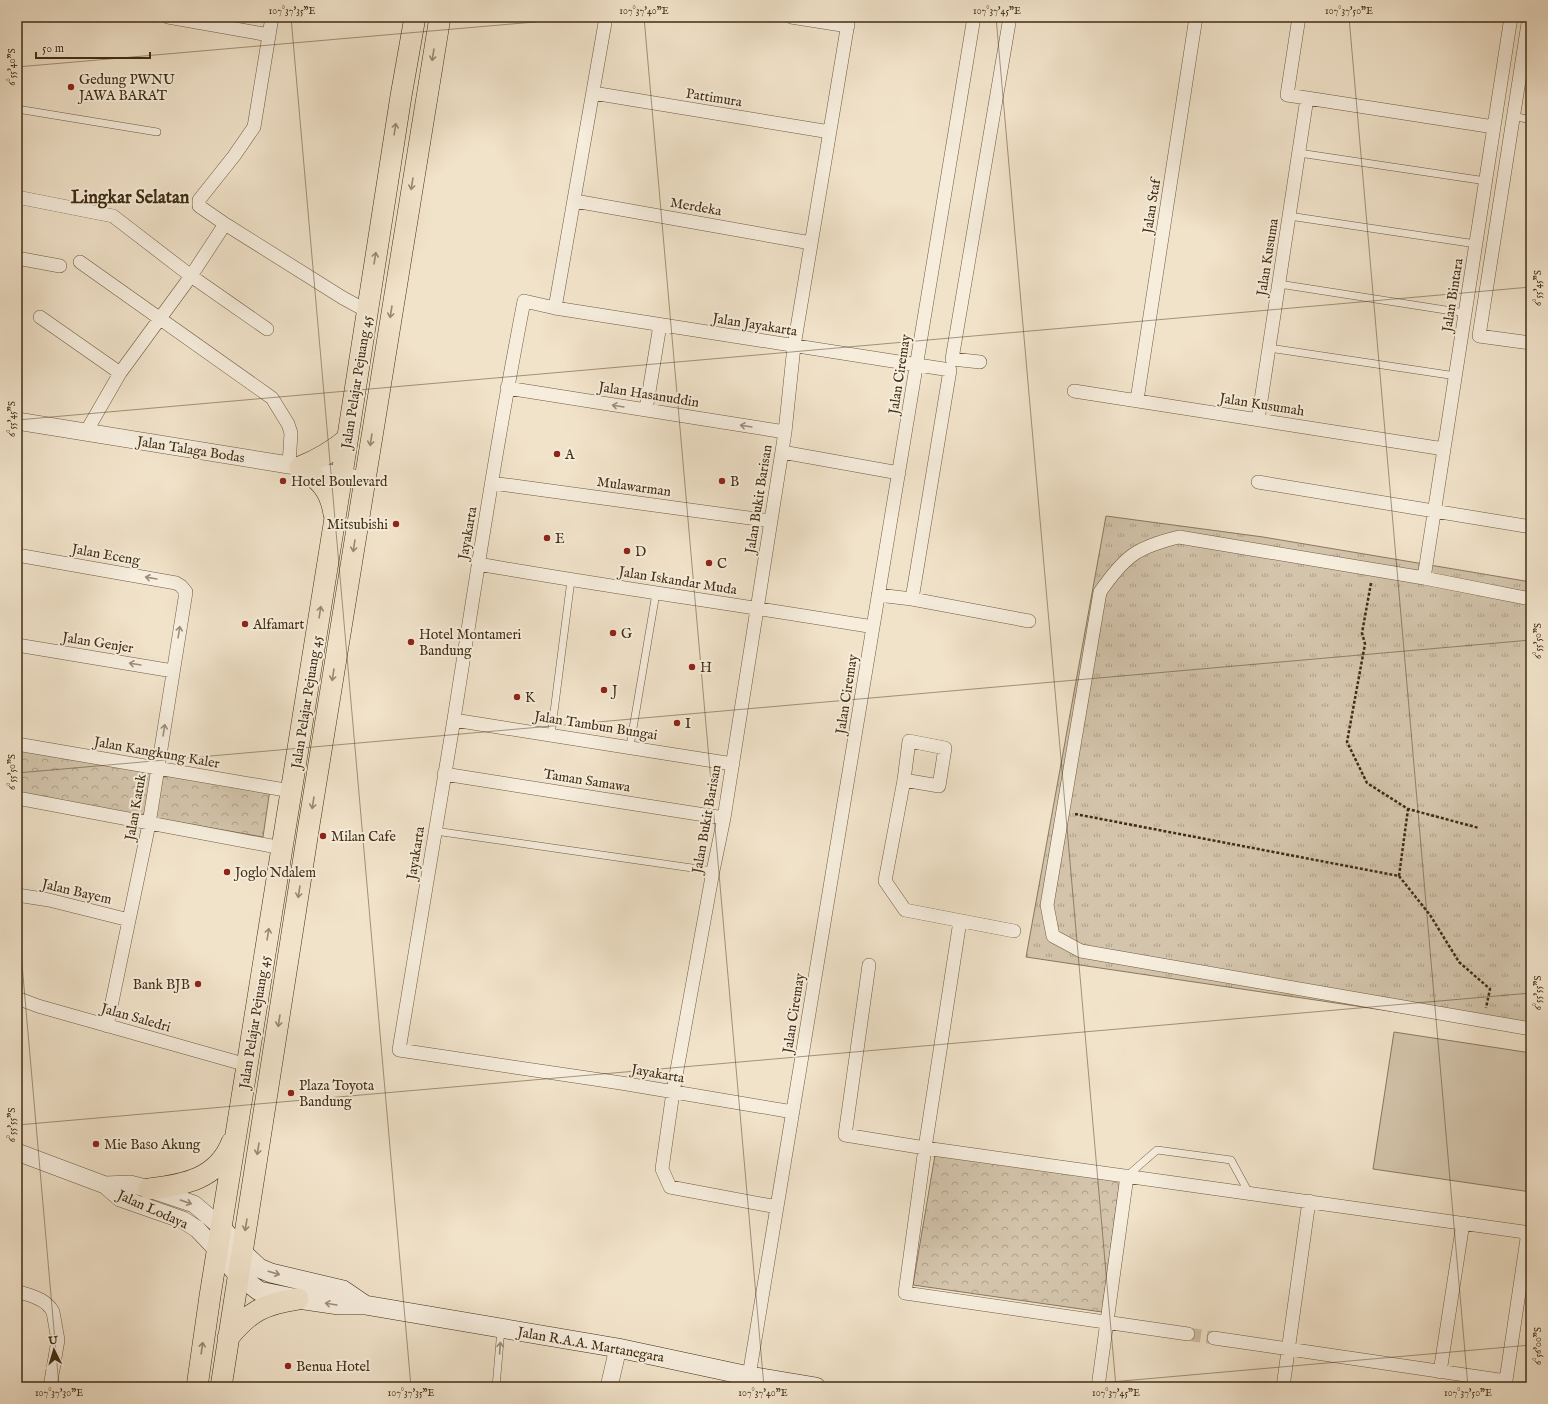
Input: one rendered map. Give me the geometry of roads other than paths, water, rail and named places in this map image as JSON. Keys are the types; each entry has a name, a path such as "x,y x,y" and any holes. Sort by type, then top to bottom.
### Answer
{"main road":[{"name":"Jalan Pelajar Pejuang 45","path":"197,1387 221,1227 335,521 401,96 415,17"},
{"name":"Jalan Pelajar Pejuang 45","path":"221,1387 364,480 440,17"},
{"path":"294,466 310,463 335,449 347,439"},
{"path":"294,466 315,477 326,489 332,504 335,521"},
{"path":"149,1189 173,1186 195,1180 215,1168 229,1150 237,1128"},
{"name":"Jalan R.A.A. Martanegara","path":"221,1227 242,1252 259,1268 343,1290 365,1305"},
{"name":"Jalan R.A.A. Martanegara","path":"218,1251 238,1275 259,1291 339,1305 365,1305 432,1318 618,1348 749,1376 816,1387"},
{"path":"228,1338 242,1321 263,1307 278,1302 298,1299"}],"street":[{"path":"168,17 269,35"},
{"path":"272,17 254,127 200,200 199,206 201,209 343,298 367,311"},
{"path":"556,308 606,17"},
{"path":"791,17 848,21"},
{"name":"Jalan Ciremay","path":"749,1376 974,17"},
{"path":"980,362 952,359 1010,17"},
{"name":"Jalan Staf","path":"1137,400 1196,17"},
{"path":"1299,17 1287,95 1494,127"},
{"name":"Jalan Bintara","path":"1424,578 1511,17"},
{"path":"1528,17 1479,336 1531,343"},
{"name":"Jalan Bukit Barisan","path":"777,1207 670,1187 662,1169 673,1092 733,764 785,432 794,346 848,21"},
{"name":"Pattimura","path":"593,93 830,132"},
{"name":"Jalan Kusuma","path":"1258,420 1307,98"},
{"path":"17,198 113,216 191,276 267,329"},
{"name":"Merdeka","path":"575,201 811,243"},
{"path":"86,432 120,373 191,276 225,224"},
{"path":"17,258 60,266"},
{"path":"80,262 272,398 288,424 291,433 294,466"},
{"name":"Jayakarta","path":"556,308 524,301 507,388 399,1050 793,1112"},
{"name":"Jalan Jayakarta","path":"556,308 916,366 950,370 912,599"},
{"path":"40,317 120,373"},
{"path":"646,410 660,325"},
{"name":"Jalan Hasanuddin","path":"507,388 785,432"},
{"name":"Jalan Kusumah","path":"1074,391 1444,450"},
{"name":"Jalan Talaga Bodas","path":"17,421 294,466 364,480"},
{"path":"782,452 899,473"},
{"path":"1258,482 1531,527"},
{"name":"Mulawarman","path":"492,483 771,521"},
{"path":"1531,599 1424,578 1179,537 1154,543 1133,553 1114,571 1100,592 1047,905 1053,936 1081,952 1531,1029"},
{"name":"Jalan Eceng","path":"17,555 176,583 182,586 186,592"},
{"name":"Jalan Iskandar Muda","path":"478,564 873,627"},
{"name":"Jalan Katuk","path":"107,1026 149,824 186,592"},
{"path":"878,595 912,599 1029,621"},
{"name":"Jalan Genjer","path":"17,645 173,671"},
{"name":"Jalan Tambun Bungai","path":"454,720 630,746 733,764"},
{"name":"Jalan Kangkung Kaler","path":"17,744 291,791"},
{"name":"Taman Samawa","path":"444,774 724,818"},
{"path":"904,780 886,882 905,910 1014,931"},
{"path":"17,798 282,848"},
{"name":"Jalan Bayem","path":"17,895 49,900 129,920"},
{"path":"960,921 925,1148 905,1292 1188,1334"},
{"path":"869,965 845,1135 925,1148 1530,1232 1505,1384 1440,1372 1214,1338"},
{"name":"Jalan Saledri","path":"17,998 38,1006 247,1065"},
{"name":"Jalan Lodaya","path":"17,1152 105,1185 120,1198 183,1220 197,1229 218,1251"},
{"path":"1098,1387 1127,1176"},
{"name":"Jalan Lodaya","path":"105,1185 130,1184 194,1204 221,1227"},
{"path":"1283,1387 1309,1201"},
{"path":"1440,1372 1463,1223"},
{"path":"17,1291 44,1300 53,1312 58,1340 50,1387"},
{"path":"609,1387 618,1348"}],"lane":[{"path":"17,109 157,132"},
{"path":"1513,116 1531,120"},
{"path":"1299,153 1486,181"},
{"path":"1289,216 1476,244"},
{"path":"1279,284 1465,313"},
{"path":"1269,348 1456,376"},
{"path":"551,734 571,580"},
{"path":"630,746 656,593"},
{"path":"435,830 713,871"},
{"path":"1127,1176 1156,1150 1231,1160 1249,1193"},
{"path":"496,1387 501,1328"}],"tunnel":[{"path":"1188,1334 1214,1338"}],"place":[{"name":"Gedung PWNU JAWA BARAT","path":"71,87"},
{"name":"A","path":"557,454"},
{"name":"Hotel Boulevard","path":"283,481"},
{"name":"B","path":"722,481"},
{"name":"Mitsubishi","path":"396,524"},
{"name":"E","path":"547,538"},
{"name":"D","path":"627,551"},
{"name":"C","path":"709,563"},
{"name":"Alfamart","path":"245,624"},
{"name":"G","path":"613,633"},
{"name":"Hotel Montameri Bandung","path":"411,642"},
{"name":"H","path":"692,667"},
{"name":"J","path":"604,690"},
{"name":"K","path":"517,697"},
{"name":"I","path":"677,723"},
{"name":"Milan Cafe","path":"323,836"},
{"name":"Joglo Ndalem","path":"227,872"},
{"name":"Bank BJB","path":"198,984"},
{"name":"Plaza Toyota Bandung","path":"291,1093"},
{"name":"Mie Baso Akung","path":"96,1144"},
{"name":"Benua Hotel","path":"288,1366"}],"district":[{"name":"Lingkar Selatan","path":"130,197"}]}
